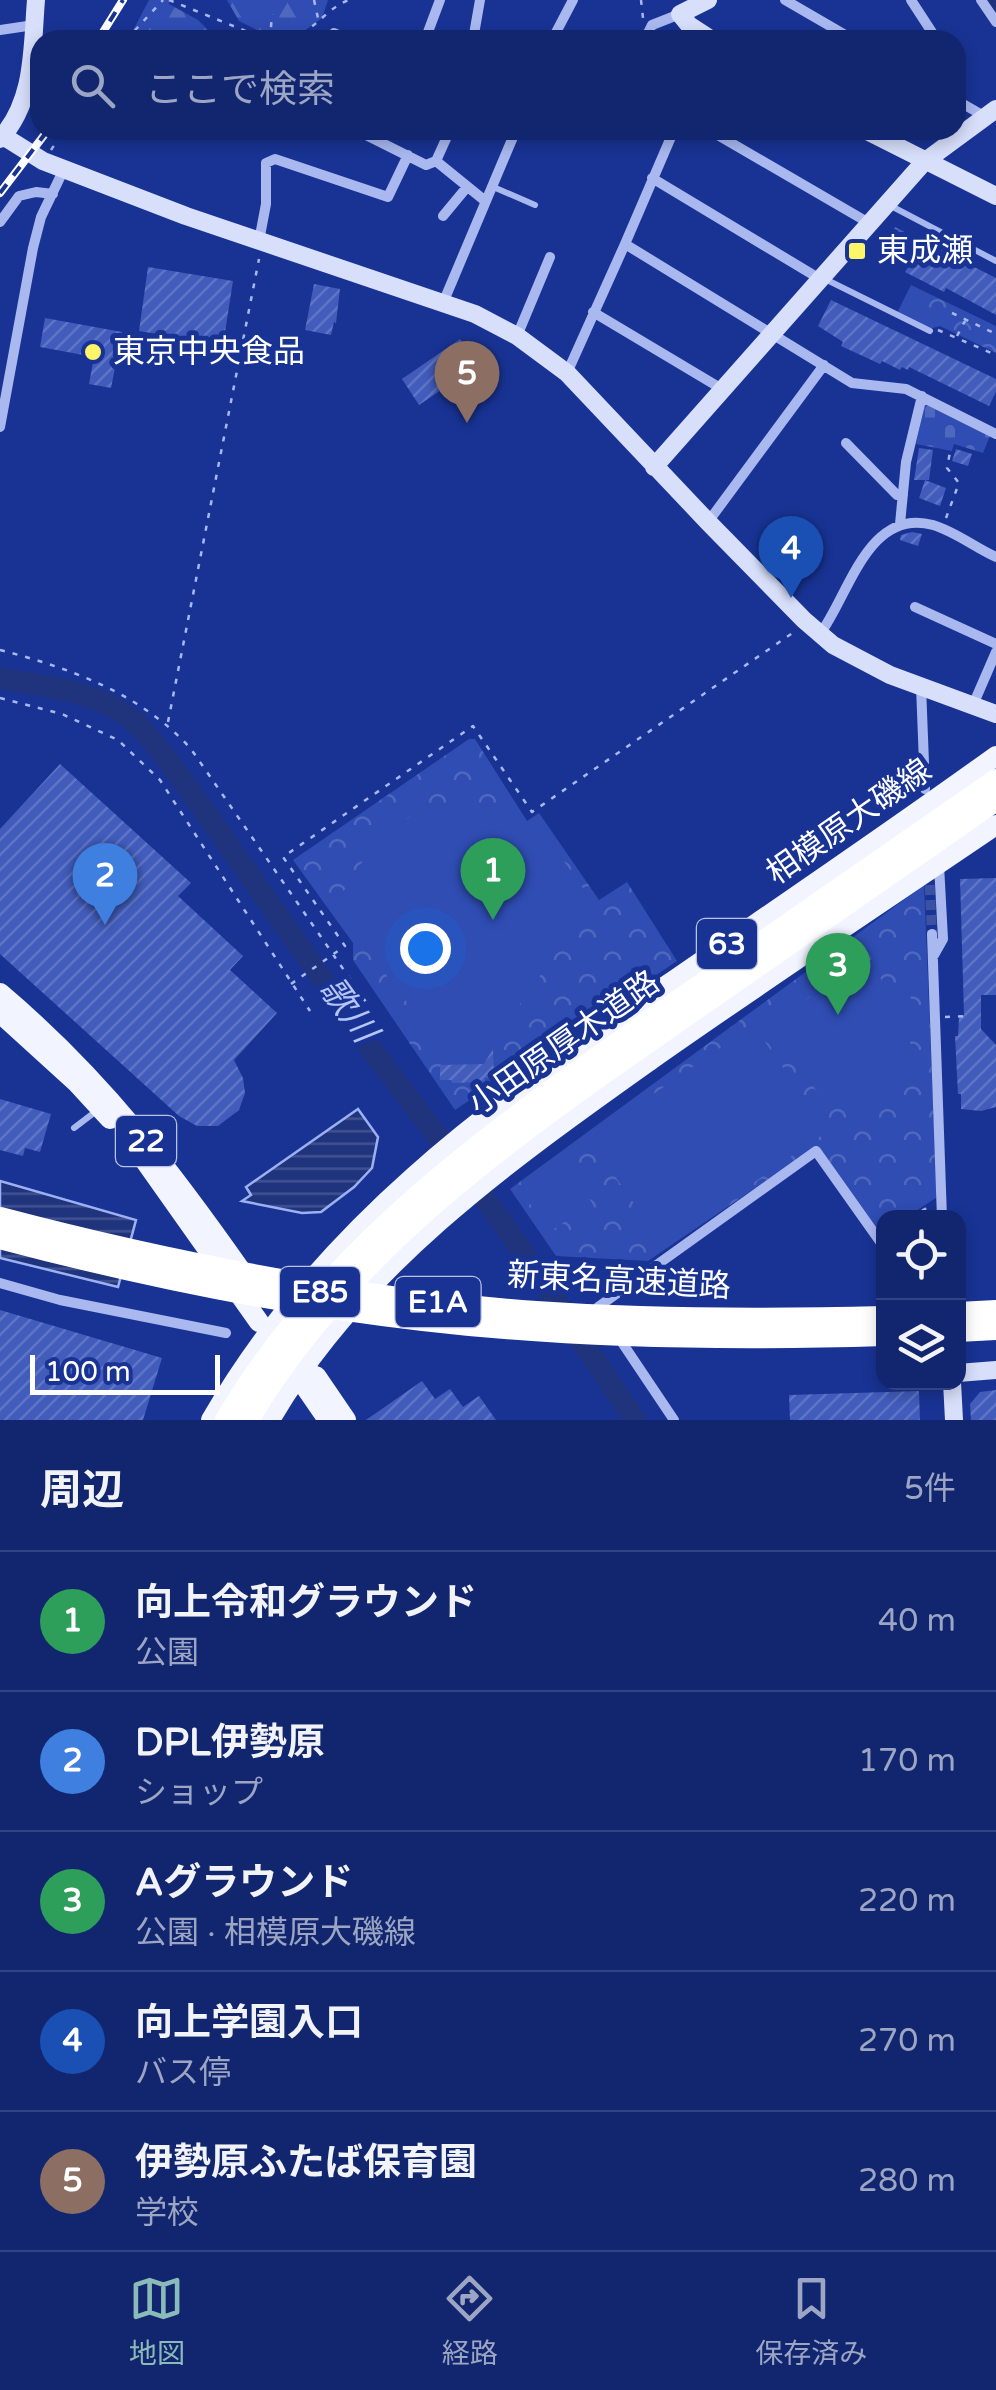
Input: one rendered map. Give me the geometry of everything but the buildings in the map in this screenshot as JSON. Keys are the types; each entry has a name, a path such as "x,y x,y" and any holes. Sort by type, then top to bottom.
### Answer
{"highway":[{"name":"小田原厚木道路","path":"226,1420 280,1340 372,1237 474,1157 996,780"},
{"name":"小田原厚木道路","path":"474,1157 577,1091 996,800"},
{"name":"小田原厚木道路","path":"248,1420 291,1355 438,1187"},
{"name":"新東名高速道路","path":"0,1218 196,1265 423,1301 652,1318 876,1317"},
{"name":"新東名高速道路","path":"0,1238 195,1284 422,1320 651,1337 876,1335"},
{"path":"966,1313 996,1311"},
{"path":"966,1331 996,1329"}],"main road":[{"name":"相模原大磯線","path":"474,1157 564,1056 996,756"},
{"name":"相模原大磯線","path":"212,1420 244,1362 345,1240 438,1187 474,1157 770,976 996,825"},
{"name":"22","path":"0,992 86,1072 176,1177 264,1316 100,1108 0,1013"},
{"name":"相模原大磯線","path":"270,1420 285,1394 344,1320 438,1187"},
{"path":"328,1420 311,1382 346,1420"}],"street":[{"path":"33,30 36,0"},
{"path":"429,30 440,0"},
{"path":"475,30 480,0"},
{"path":"557,30 572,0"},
{"path":"650,30 652,25 708,0"},
{"path":"785,0 837,30"},
{"path":"911,0 930,30"},
{"path":"981,0 996,22"},
{"path":"680,14 697,30"},
{"path":"0,30 34,25"},
{"path":"30,64 27,94 2,138 64,169 261,242 475,314 518,336 567,373 813,628 852,656 996,714"},
{"path":"966,104 990,113"},
{"path":"966,131 990,113"},
{"path":"377,140 426,164 436,161 445,140"},
{"path":"442,303 512,140"},
{"path":"567,373 669,140"},
{"path":"726,140 869,223"},
{"path":"883,140 996,196"},
{"path":"654,467 924,162 954,140"},
{"path":"261,242 266,163 275,159 388,198 408,155"},
{"path":"436,161 484,200"},
{"path":"0,427 33,248 41,217 64,169"},
{"path":"652,178 821,278"},
{"path":"442,216 468,187"},
{"path":"0,222 19,196 53,194"},
{"path":"625,244 852,383 906,390 996,434"},
{"path":"518,336 550,271 550,257"},
{"path":"593,312 722,389"},
{"path":"708,522 824,365"},
{"path":"900,524 922,396"},
{"path":"846,442 897,495 902,495"},
{"path":"813,628 878,540 900,524 933,525 972,552 996,557"},
{"path":"919,605 996,644"},
{"path":"972,705 996,652"},
{"path":"921,686 925,788"},
{"path":"933,956 944,939 939,864"},
{"path":"932,934 942,1210"},
{"path":"674,1420 598,1307 816,1151 876,1236"},
{"path":"0,1282 60,1300 226,1333"},
{"path":"966,1373 996,1370"},
{"path":"952,1390 954,1420"}],"lane":[{"path":"491,186 535,205"},
{"path":"888,204 996,261"},
{"path":"821,278 930,330"},
{"path":"74,1128 100,1108"}],"path":[{"path":"135,30 155,6 166,0 243,30"},
{"path":"314,0 319,24"},
{"path":"308,30 319,24 336,4 348,0"},
{"path":"640,0 646,30"},
{"path":"270,30 272,14"},
{"path":"51,151 58,140"},
{"path":"168,724 261,242"},
{"path":"952,314 996,334"},
{"path":"957,337 966,320"},
{"path":"930,330 943,330 996,355"},
{"path":"941,529 960,483 947,468 950,452"},
{"path":"291,984 345,946 282,857 473,726 532,812 813,628"},
{"path":"0,650 128,697 168,724 191,749 366,1002"},
{"path":"0,698 62,714 118,740 160,780 310,1011"},
{"path":"923,1210 941,1198"}],"green space":[{"path":"149,0 170,0 169,4 208,30 133,30"},
{"path":"227,0 328,0 322,18 306,30 257,30 239,21"},
{"path":"911,285 996,326 996,353 940,326 929,329 897,313"},
{"path":"925,404 990,436 983,453 954,444 952,451 916,444"},
{"path":"469,739 475,739 527,821 539,813 599,900 627,882 677,961 455,1110 353,960 353,943 293,860"},
{"path":"456,802 503,809 521,819 552,846 592,901 484,1056 447,1056 335,906 382,838 413,816"},
{"path":"924,885 937,1197 918,1210 876,1210 876,1232 817,1146 648,1261 556,1256 510,1189"},
{"path":"859,962 875,966 888,994 910,993 909,1034 915,1075 871,1101 821,1097 768,1022"},
{"path":"753,1025 828,1131 663,1245 589,1139"},
{"path":"567,1166 592,1203 575,1215 549,1177"},
{"path":"542,1183 567,1220 550,1232 524,1195"}],"shaded area":[{"path":"358,1109 378,1137 372,1168 354,1187 321,1212 302,1213 242,1201 251,1195 246,1187"},
{"path":"0,1181 136,1220 118,1287 0,1258"}],"waterway":[{"path":"988,0 996,12"},
{"name":"歌川","path":"0,678 97,700 126,715 149,737 375,1054 500,1219 635,1420"}],"tunnel":[{"path":"929,870 932,934"}],"railway":[{"path":"104,30 123,0"},
{"path":"0,193 40,140"}],"place":[{"name":"東成瀬","path":"857,251"},
{"name":"東京中央食品","path":"93,352"},
{"name":"伊勢原ふたば保育園","path":"467,423"},
{"name":"向上学園入口","path":"791,598"},
{"name":"向上令和グラウンド","path":"493,920"},
{"name":"DPL伊勢原","path":"105,925"},
{"name":"Aグラウンド","path":"838,1015"}]}
